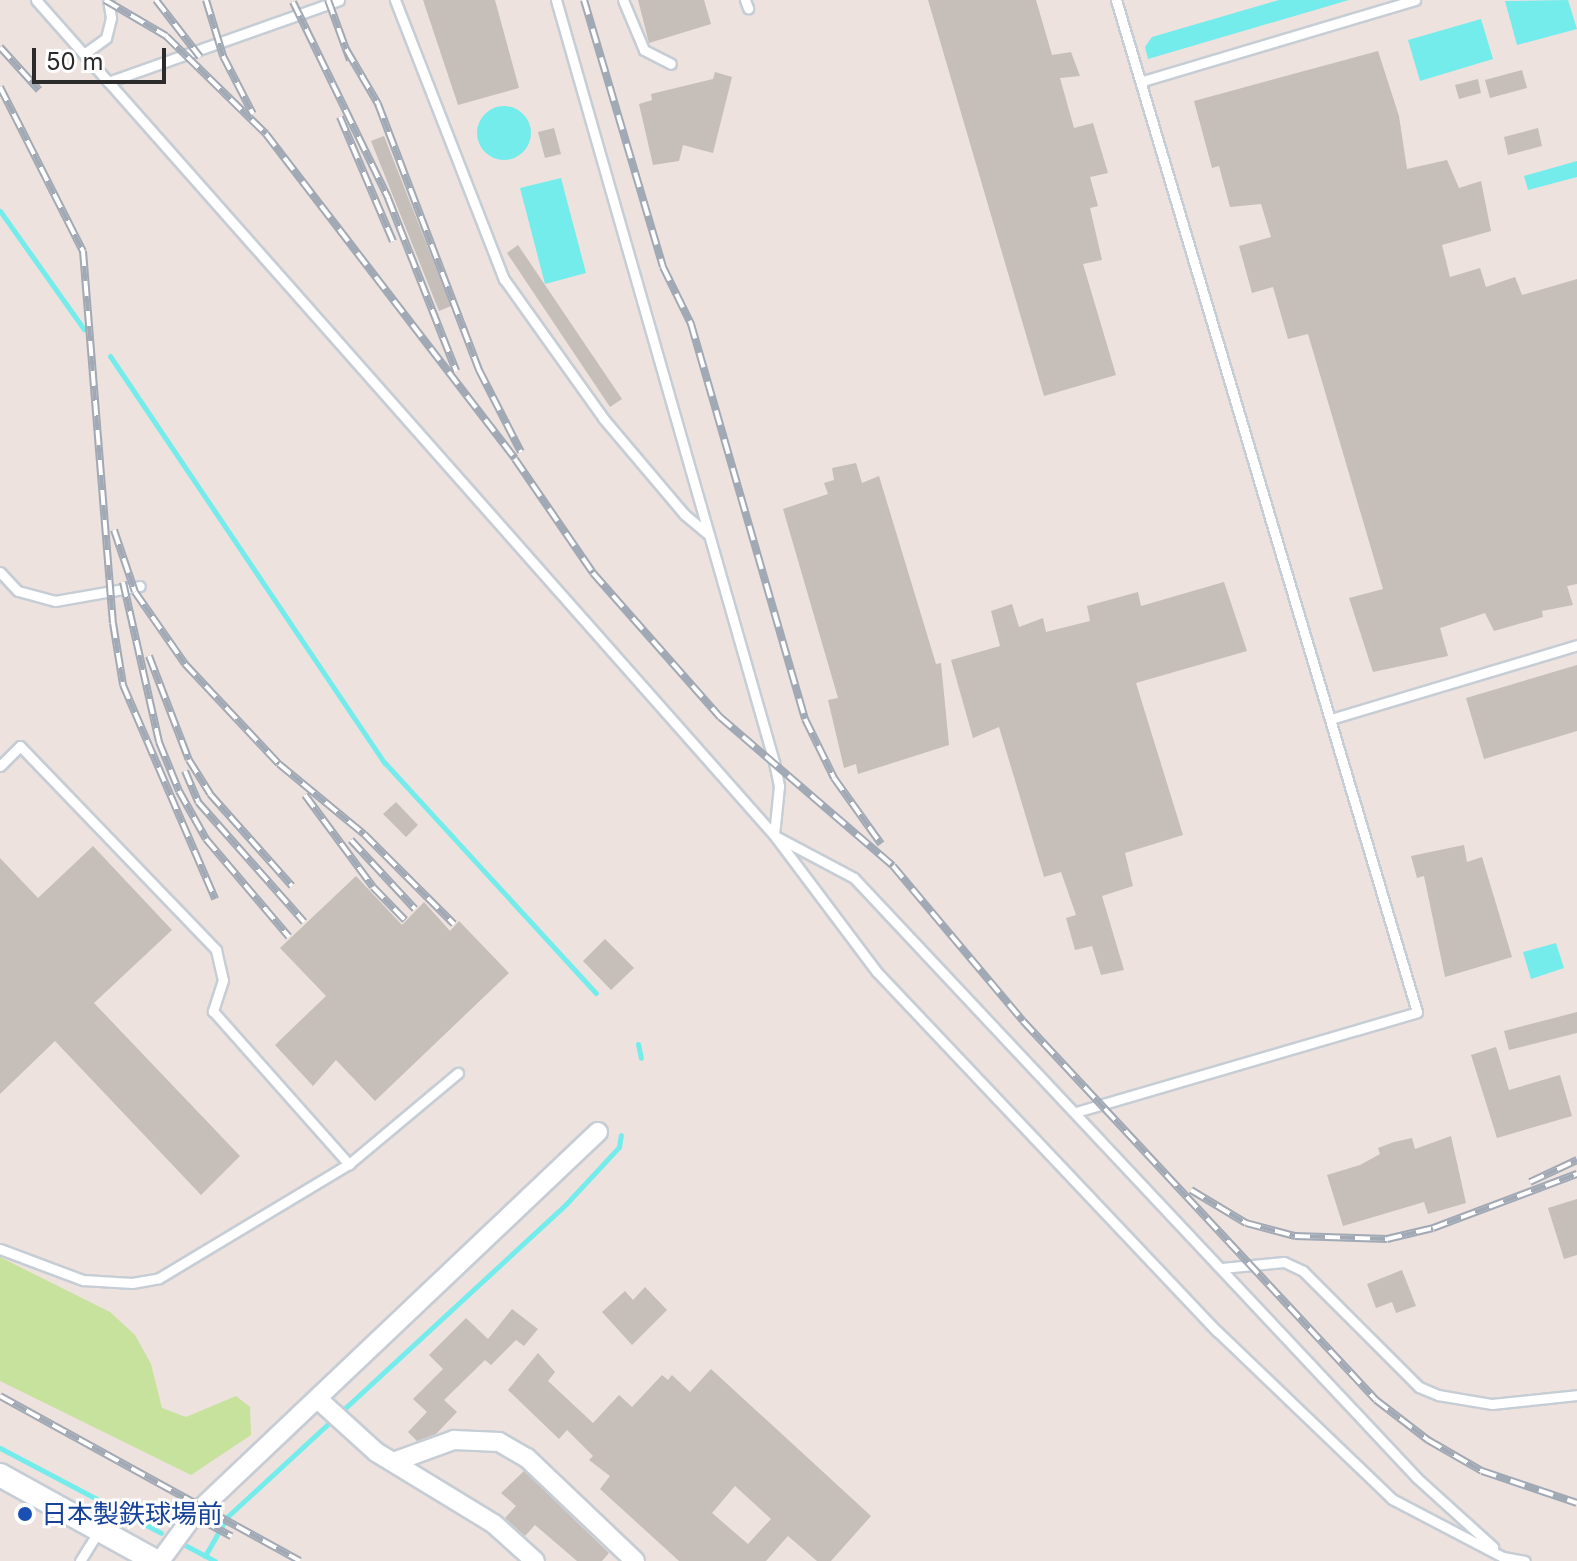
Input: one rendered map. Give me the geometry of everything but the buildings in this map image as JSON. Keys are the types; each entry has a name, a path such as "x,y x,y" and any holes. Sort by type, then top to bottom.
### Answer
{"street":[{"path":"0,1475 158,1561 193,1516 330,1411 598,1132"},
{"path":"330,1411 376,1452 396,1461 494,1524 535,1561"},
{"path":"396,1461 454,1440 499,1442 527,1458 635,1561"}],"lane":[{"path":"36,0 774,835 877,972 1217,1331 1392,1499 1503,1557 1525,1561"},
{"path":"84,54 106,38 111,18 108,0"},
{"path":"108,82 339,0"},
{"path":"395,0 504,279 603,418 684,514 710,536"},
{"path":"556,0 774,762 779,786 774,835"},
{"path":"623,0 644,50 671,64"},
{"path":"1076,1112 1417,1012 1143,81 1116,0"},
{"path":"1143,81 1415,0"},
{"path":"0,572 18,591 55,601 140,586"},
{"path":"1331,719 1577,645"},
{"path":"0,766 20,746 216,950 223,980 213,1011 349,1164"},
{"path":"774,835 854,878 1417,1478 1503,1557"},
{"path":"0,1249 83,1280 132,1283 159,1278 349,1164 458,1073"},
{"path":"1222,1268 1284,1262 1303,1271 1419,1387 1438,1395 1492,1404 1577,1395"},
{"path":"80,1561 99,1530"}],"green space":[{"path":"0,1257 110,1312 135,1335 151,1364 162,1408 186,1417 236,1396 250,1407 251,1435 191,1475 0,1381"}],"water":[{"path":"1279,0 1349,0 1148,59 1145,47 1152,37"},
{"path":"1568,0 1577,29 1517,45 1505,1"},
{"path":"1481,19 1493,59 1420,81 1408,40"},
{"path":"504,106 515,108 523,114 529,122 529,144 523,152 515,158 504,160 493,158 485,152 479,144 477,133 479,122 485,114 493,108"},
{"path":"1577,161 1577,177 1528,190 1524,176"},
{"path":"561,178 586,273 545,284 520,188"},
{"path":"1556,943 1564,968 1531,979 1523,952"}],"waterway":[{"path":"0,211 84,329"},
{"path":"110,356 385,763 596,993"},
{"path":"638,1044 641,1058"},
{"path":"205,1556 227,1517 566,1204 619,1147 621,1135"},
{"path":"0,1448 161,1533"},
{"path":"183,1544 215,1561"}],"railway":[{"path":"105,0 166,36 266,134 515,459 593,573 720,717 893,866 1023,1021 1376,1400 1428,1440 1482,1471 1577,1503"},
{"path":"156,0 200,57"},
{"path":"206,0 223,56 253,114"},
{"path":"328,0 350,60"},
{"path":"584,0 663,267 691,324 805,719 834,778 881,844"},
{"path":"293,2 388,198 456,371"},
{"path":"0,47 39,90"},
{"path":"346,49 378,104 479,370 521,452"},
{"path":"0,87 83,251 113,623 123,685 215,899"},
{"path":"340,117 393,241"},
{"path":"114,530 135,592 185,664 279,764 364,834 454,924"},
{"path":"123,582 159,742 179,791 206,839 289,937"},
{"path":"149,656 189,760 210,794 292,886"},
{"path":"185,771 198,802 304,922"},
{"path":"305,795 373,887 405,920"},
{"path":"351,840 415,909"},
{"path":"1530,1182 1577,1160"},
{"path":"1191,1190 1246,1223 1295,1236 1387,1239 1433,1228 1577,1174"},
{"path":"0,1396 300,1561"},
{"path":"175,1506 231,1536"}],"place":[{"name":"日本製鉄球場前","path":"25,1514"}]}
